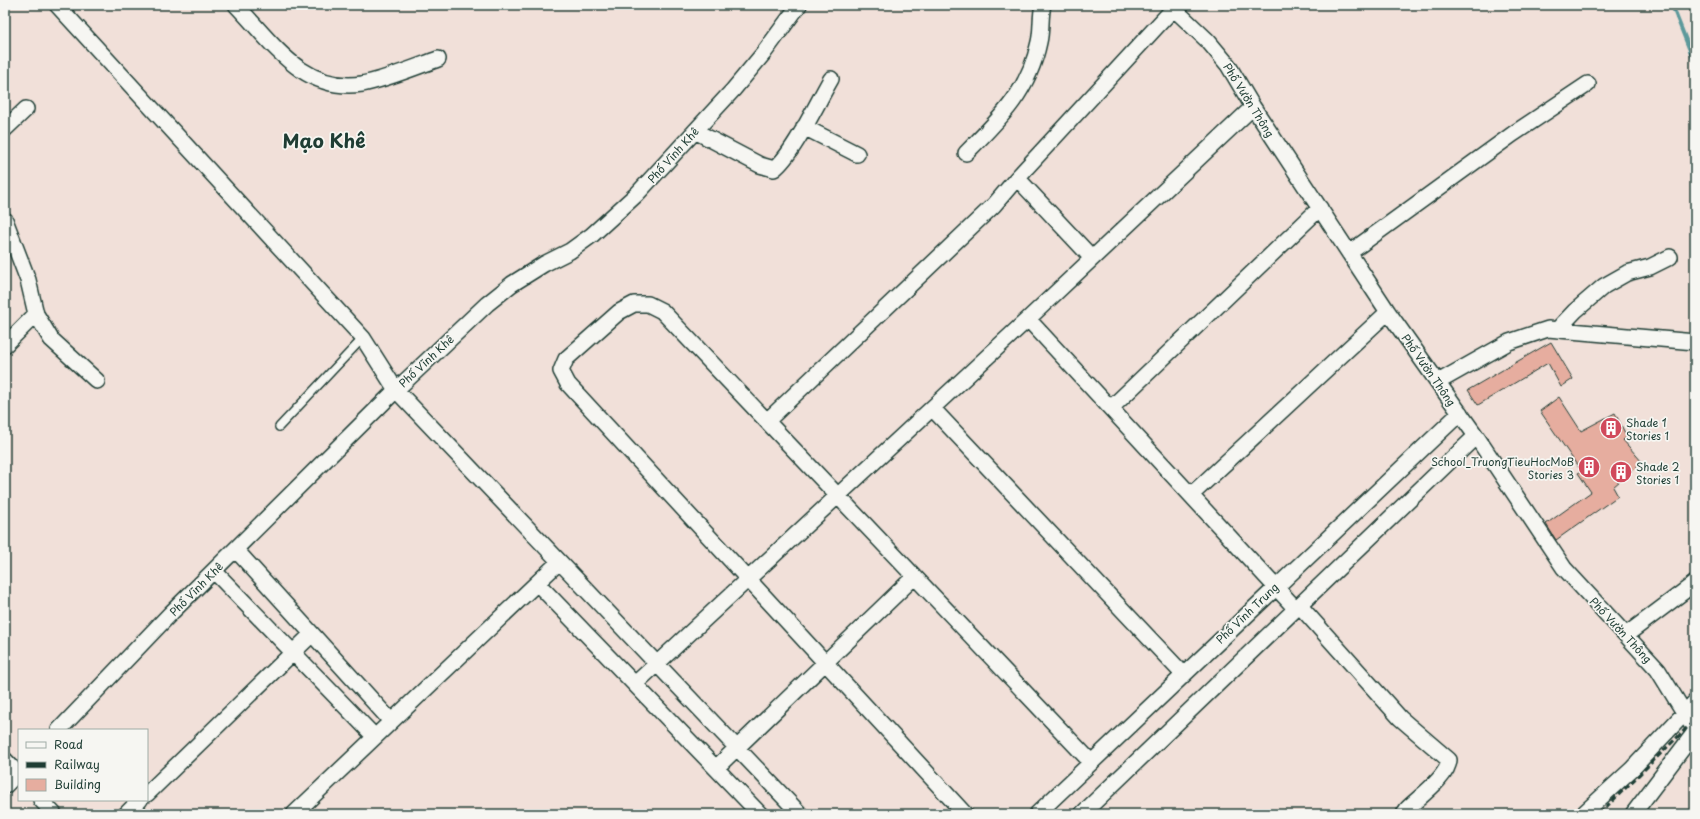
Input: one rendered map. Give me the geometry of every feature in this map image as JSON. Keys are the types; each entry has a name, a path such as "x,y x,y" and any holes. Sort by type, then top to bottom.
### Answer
{"street":[{"path":"57,5 363,338 396,390 800,814"},
{"path":"236,5 297,68 319,80 341,86 363,83 438,59"},
{"name":"Phố Vĩnh Khê","path":"60,729 214,571 396,390 487,304 512,284 544,264 570,251 592,235 637,194 753,66 799,5"},
{"path":"966,153 998,121 1016,99 1028,78 1039,41 1043,5"},
{"path":"767,421 994,205 1172,7"},
{"name":"Phố Vườn Thông","path":"1172,7 1208,41 1228,65 1253,107 1388,312 1476,436 1564,568 1690,707 1695,731"},
{"path":"695,131 760,165 774,169 779,165 804,127 831,78"},
{"path":"1349,253 1513,134 1588,84"},
{"path":"635,684 1028,319 1253,107"},
{"path":"5,130 26,109"},
{"path":"804,127 857,154"},
{"path":"1017,178 1092,258"},
{"path":"1111,408 1320,208"},
{"path":"5,220 28,280 36,314 51,339 97,381"},
{"path":"1557,330 1574,311 1604,286 1627,273 1650,267 1670,257"},
{"path":"965,814 747,580 568,384 561,371 566,359 619,312 634,304 648,304 662,310 1090,762"},
{"path":"1191,495 1388,312"},
{"path":"5,345 36,314"},
{"path":"1028,319 1275,586 1297,607 1400,718 1449,760 1449,767 1441,777 1404,814"},
{"path":"1438,382 1509,342 1548,329 1695,342"},
{"path":"932,408 1183,674"},
{"name":"Phố Vĩnh Trung","path":"1036,814 1275,586 1460,413"},
{"path":"1082,814 1476,436"},
{"path":"236,550 391,721"},
{"path":"294,814 559,562"},
{"path":"214,571 375,737"},
{"path":"716,768 826,664 914,577"},
{"path":"537,583 760,814"},
{"path":"1626,636 1695,583"},
{"path":"148,793 312,634"},
{"path":"1583,814 1633,768 1690,707"},
{"path":"1633,814 1695,731"},
{"path":"5,760 18,772"},
{"path":"5,786 18,774"},
{"path":"42,801 54,814"},
{"path":"126,814 139,801"}],"lane":[{"path":"279,427 363,338"}],"building":[{"path":"1551,342 1573,379 1561,387 1548,363 1478,405 1468,390"},
{"name":"School_TruongTieuHocMoB Stories 3","path":"1559,397 1581,431 1615,413 1627,437 1623,440 1642,462 1613,487 1618,496 1556,540 1546,524 1591,492 1578,473 1581,471 1540,411"}],"waterway":[{"path":"1672,5 1695,63"}],"railway":[{"path":"1599,814 1695,720"}],"place":[{"name":"Shade 1 Stories 1","path":"1611,428"},
{"name":"School_TruongTieuHocMoB Stories 3","path":"1589,467"},
{"name":"Shade 2 Stories 1","path":"1621,472"}],"district":[{"name":"Mạo Khê","path":"324,140"}]}
